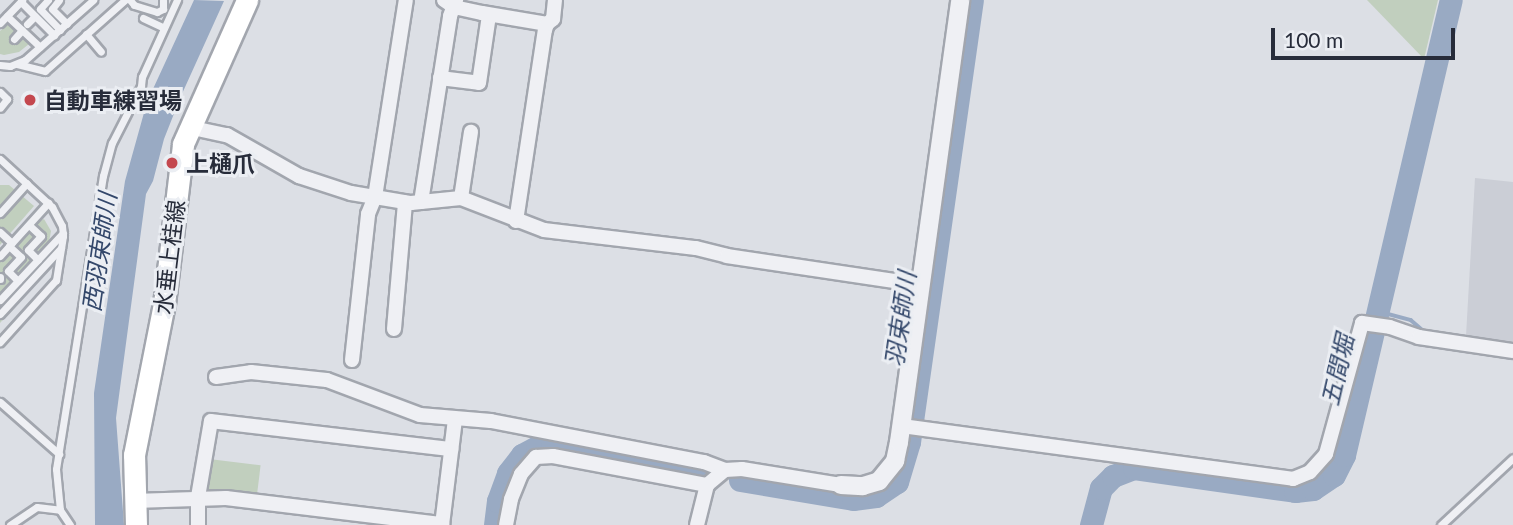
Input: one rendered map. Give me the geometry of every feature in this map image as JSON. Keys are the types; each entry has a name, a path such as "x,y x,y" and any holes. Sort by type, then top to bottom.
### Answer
{"main road":[{"name":"水垂上桂線","path":"136,525 134,501 137,430 164,304 178,172 188,127 247,0"}],"street":[{"path":"352,360 368,214 375,197 406,0"},
{"path":"421,202 452,2 489,15 547,24 554,19 555,0"},
{"path":"216,377 251,373 327,380 420,415 491,421 704,462 725,470 742,469 841,485 863,486 878,481 895,461 902,426 960,0"},
{"path":"440,78 479,83 489,15"},
{"path":"516,221 547,24"},
{"path":"188,127 227,135 299,176 334,190 405,202 461,198 544,230 696,248 727,256 921,285"},
{"path":"461,198 471,132"},
{"path":"394,329 405,202"},
{"path":"902,426 1293,479 1310,472 1326,454 1362,323 1390,327 1419,337 1513,351"},
{"path":"134,501 226,498 442,525 455,419"},
{"path":"198,525 198,497 211,421 451,449"},
{"path":"506,525 511,499 521,474 536,457 553,456 707,485"},
{"path":"697,525 707,485 725,470"}],"lane":[{"path":"48,0 40,9 57,33"},
{"path":"60,0 52,9 67,24"},
{"path":"17,64 93,0"},
{"path":"0,65 17,64 45,71 127,0 157,12 163,9 163,0"},
{"path":"70,525 60,510 55,485 103,176 111,143 141,86 142,77 177,0"},
{"path":"0,23 19,1 57,33"},
{"path":"7,16 24,27 40,47"},
{"path":"14,39 35,16"},
{"path":"143,18 164,28"},
{"path":"86,34 101,52"},
{"path":"0,92 8,99 0,108"},
{"path":"1,162 48,203 63,233 56,280 1,340"},
{"path":"0,213 27,183"},
{"path":"0,255 48,203"},
{"path":"29,225 41,236 28,250 38,260"},
{"path":"0,232 21,257 8,271 18,281"},
{"path":"0,300 63,233"},
{"path":"0,314 61,248"},
{"path":"0,402 59,454"},
{"path":"1440,525 1513,458"},
{"path":"10,525 37,508 60,510"}],"shaded area":[{"path":"1475,178 1513,182 1513,344 1466,336"}],"green space":[{"path":"1367,0 1438,0 1424,59"},
{"path":"9,23 16,29 12,37 24,36 29,44 19,52 4,55 0,54 0,31"},
{"path":"0,185 9,185 34,206 0,245"},
{"path":"44,219 51,231 43,276 0,323 0,262 35,224"},
{"path":"209,459 261,465 257,498 205,492"}],"water":[{"path":"194,0 224,1 181,96 164,139 153,181 146,194 116,418 124,525 95,525 94,393 125,181 147,102"}],"waterway":[{"name":"羽束師川","path":"740,480 853,499 876,496 897,482 909,442 972,0"},
{"name":"五間堀","path":"1091,525 1101,488 1113,476 1134,468 1295,491 1313,489 1334,475 1344,455 1451,0"},
{"path":"1377,311 1411,320 1425,332"},
{"name":"羽束師川","path":"495,525 498,501 508,473 522,455 537,447 552,447 699,472"}],"place":[{"name":"自動車練習場","path":"30,100"},
{"name":"上樋爪","path":"172,163"}],"water label":[{"name":"西羽束師川","path":"99,252"}]}
